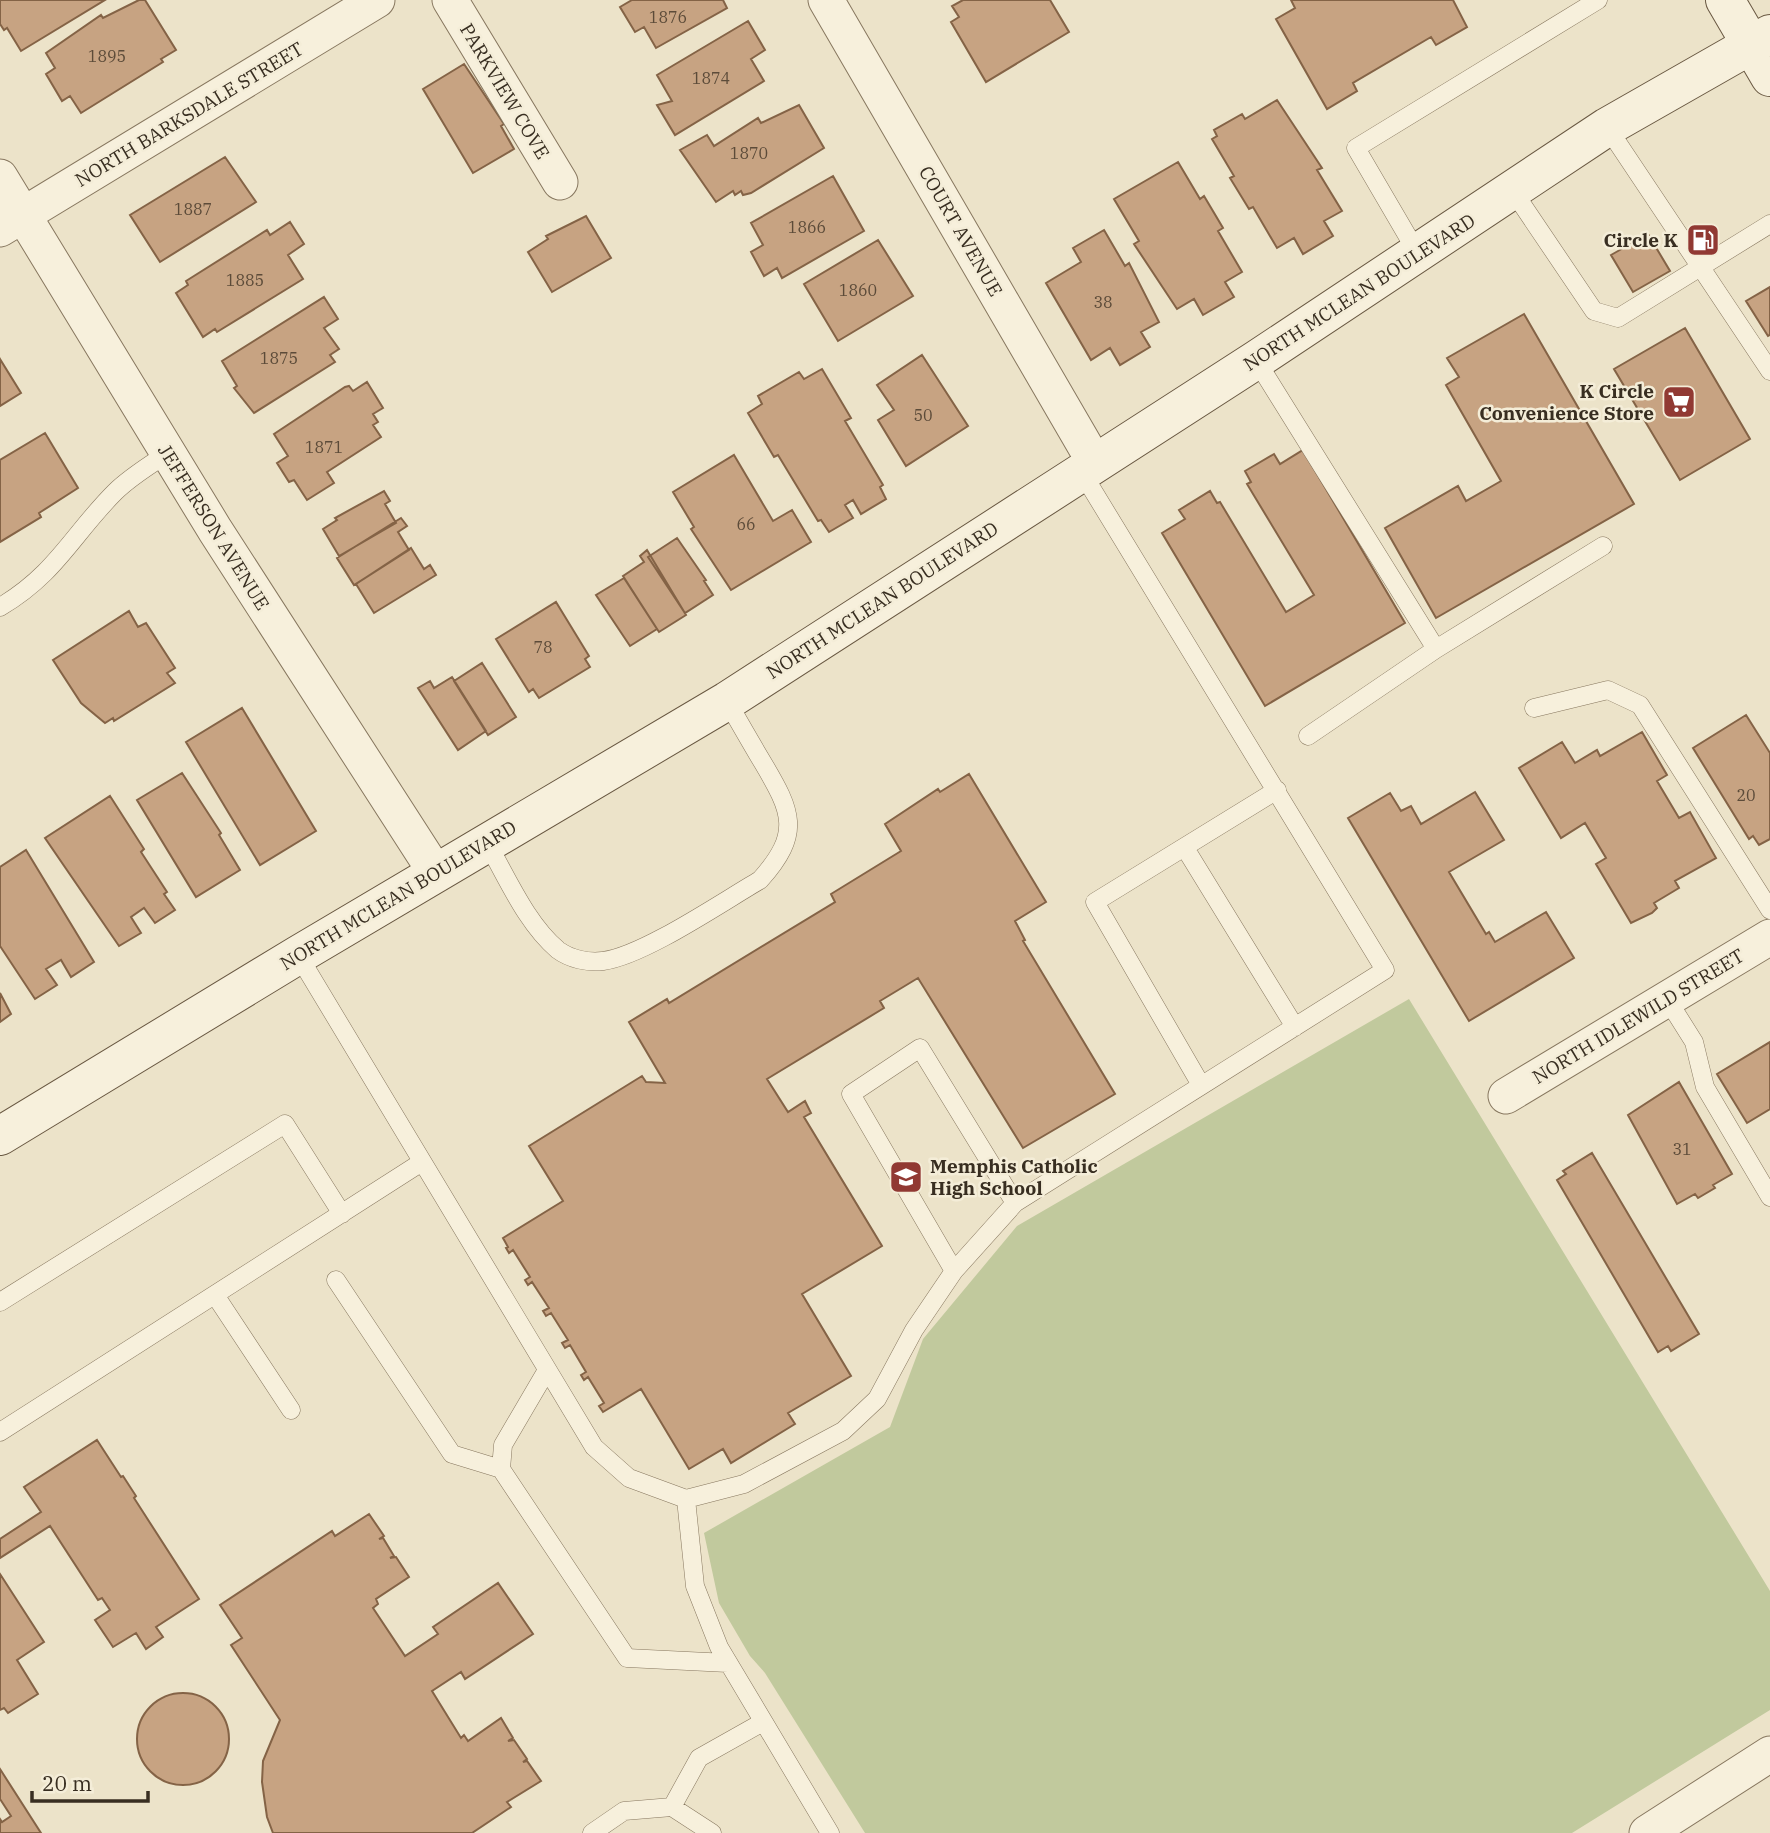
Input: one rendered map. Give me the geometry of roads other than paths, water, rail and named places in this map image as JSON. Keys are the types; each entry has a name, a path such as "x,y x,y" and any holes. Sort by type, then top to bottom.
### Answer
{"main road":[{"path":"1725,0 1761,39 1770,77"},
{"name":"NORTH MCLEAN BOULEVARD","path":"0,1136 298,955 727,701 1256,360 1608,127 1761,39"}],"street":[{"name":"NORTH BARKSDALE STREET","path":"11,222 377,0"},
{"name":"PARKVIEW COVE","path":"450,0 560,182"},
{"name":"COURT AVENUE","path":"826,0 1088,467"},
{"name":"JEFFERSON AVENUE","path":"0,177 11,222 167,453 436,873"},
{"name":"NORTH IDLEWILD STREET","path":"1506,1096 1770,937"},
{"path":"1647,1833 1770,1754"}],"lane":[{"path":"1418,254 1356,148 1598,0"},
{"path":"1608,127 1700,270 1770,371"},
{"path":"1513,191 1594,311 1618,318 1770,225"},
{"path":"1256,360 1436,649"},
{"path":"0,607 27,591 63,557 85,525 117,490 167,453"},
{"path":"298,955 594,1447 629,1478 686,1499 744,1484 843,1431 877,1399 914,1330 954,1271 1015,1203 1385,970 1088,467"},
{"path":"1308,736 1436,649 1603,546"},
{"path":"1534,708 1608,690 1640,705 1770,910"},
{"path":"487,843 539,929 559,951 582,961 604,961 635,951 760,880 775,863 788,837 787,803 727,701"},
{"path":"1201,1085 1096,902 1277,790"},
{"path":"1185,848 1295,1027"},
{"path":"1667,999 1694,1042 1705,1087 1770,1197"},
{"path":"954,1271 851,1094 920,1048 1015,1203"},
{"path":"0,1302 285,1124 342,1213"},
{"path":"0,1433 422,1161"},
{"path":"336,1280 452,1454 500,1469 626,1658 728,1663"},
{"path":"215,1294 291,1410"},
{"path":"500,1469 503,1445 547,1370"},
{"path":"686,1499 695,1586 728,1663 830,1833"},
{"path":"672,1807 699,1758 763,1722"},
{"path":"592,1833 624,1811 672,1807 712,1833"}],"place":[{"name":"Circle K","path":"1703,240"},
{"name":"K Circle Convenience Store","path":"1679,402"},
{"name":"Memphis Catholic High School","path":"906,1177"}]}
